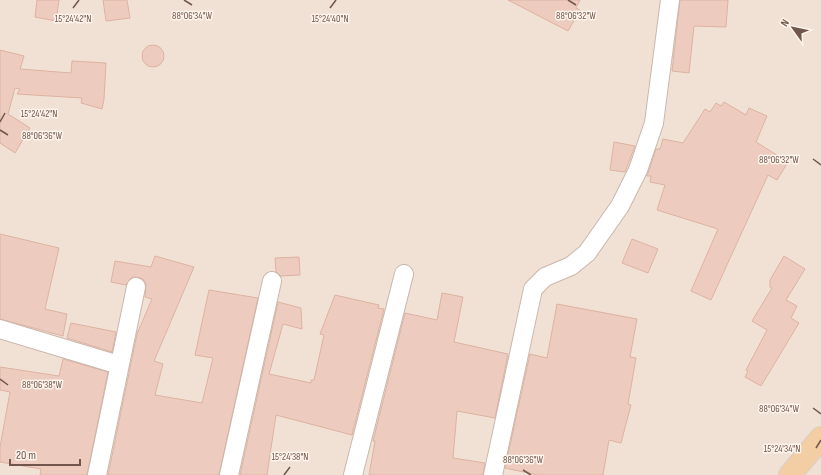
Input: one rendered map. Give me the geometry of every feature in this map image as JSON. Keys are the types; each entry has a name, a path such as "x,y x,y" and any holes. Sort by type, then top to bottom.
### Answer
{"main road":[{"path":"790,475 821,438"}],"street":[{"path":"493,475 533,289 545,277 571,266 587,253 620,206 638,170 654,123 670,0"},
{"path":"353,475 404,274"},
{"path":"229,475 272,281"},
{"path":"97,475 136,287"},
{"path":"0,329 119,365"}],"shaded area":[{"path":"0,0 821,0 821,475 0,475"}],"building":[{"path":"37,0 59,0 56,21 35,17"},
{"path":"103,0 127,0 130,18 106,21"},
{"path":"508,0 580,0 576,8 580,10 568,31"},
{"path":"680,0 728,0 726,27 694,26 689,73 672,71"},
{"path":"153,45 161,48 164,56 161,64 153,67 145,64 142,56 145,48"},
{"path":"0,50 24,56 20,69 71,73 72,61 106,63 102,109 81,103 82,98 17,94 20,89 15,88 8,114 30,128 15,153 0,143"},
{"path":"724,102 746,115 749,108 767,116 756,142 788,162 777,180 768,175 711,300 691,291 718,229 657,210 665,185 650,182 651,176 647,176 656,149 660,149 663,139 683,143 705,109 710,112 716,103 721,106"},
{"path":"614,142 635,146 625,172 610,170"},
{"path":"0,234 59,248 45,309 67,314 63,336 0,319"},
{"path":"632,239 658,249 648,273 622,263"},
{"path":"155,256 194,267 154,361 163,364 155,395 202,403 213,358 195,355 209,290 258,298 219,475 108,475 137,334 152,299 145,297 146,284 143,279 132,277 126,285 111,282 115,261 151,267"},
{"path":"784,256 805,269 786,300 797,306 791,318 799,323 761,386 745,377 748,371 746,370 767,330 752,321 772,288 770,287 770,280"},
{"path":"299,257 300,275 281,276 276,272 275,258"},
{"path":"442,293 463,297 454,342 508,354 495,418 457,411 453,458 485,463 483,475 369,475 375,441 373,441 405,313 437,320"},
{"path":"335,295 379,305 378,308 384,309 352,435 276,415 267,475 240,475 278,302 301,308 302,329 283,324 269,374 311,383 311,380 314,380 324,335 320,334"},
{"path":"557,304 637,319 630,357 636,358 628,404 631,405 621,443 609,440 603,475 538,475 505,468 530,354 547,358"},
{"path":"71,323 116,332 112,352 67,338"},
{"path":"63,359 108,372 87,475 40,475 41,469 0,462 0,447 10,392 0,390 0,367 59,376"}]}
